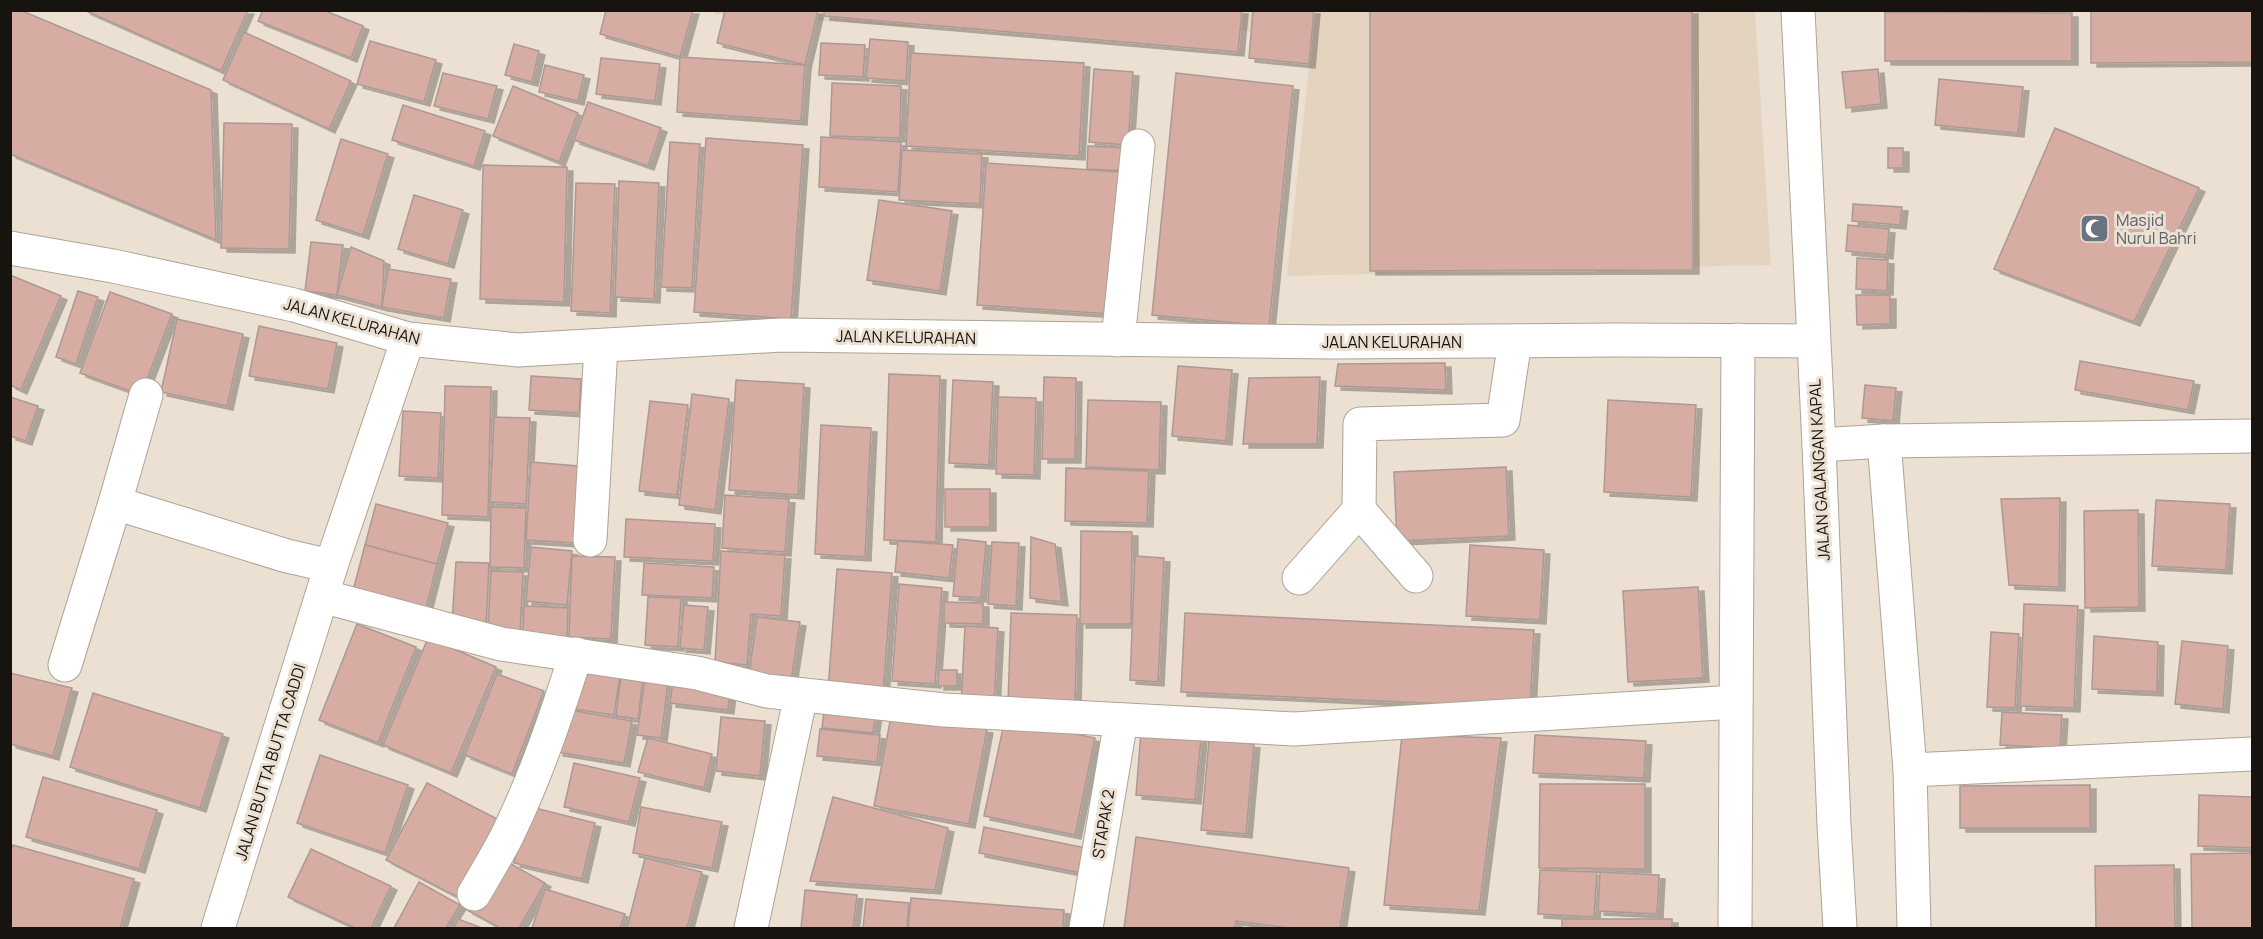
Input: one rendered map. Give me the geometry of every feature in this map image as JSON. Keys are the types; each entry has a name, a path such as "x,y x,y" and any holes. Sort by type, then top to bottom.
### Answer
{"street":[{"name":"JALAN GALANGAN KAPAL","path":"1798,10 1840,928"},
{"path":"1118,340 1138,146"},
{"name":"JALAN KELURAHAN","path":"10,248 113,266 294,304 408,339 518,350 782,335 1118,340 1813,341"},
{"name":"JALAN BUTTA BUTTA CADDI","path":"218,928 327,581 408,339"},
{"path":"1735,928 1738,340"},
{"path":"1299,579 1359,510 1360,424 1503,420 1515,341"},
{"path":"590,540 602,346"},
{"path":"65,665 146,395"},
{"path":"1819,445 1884,441 2253,436"},
{"path":"1884,441 1910,770 1914,928"},
{"path":"115,503 287,556 327,581 501,644 706,674 767,691 944,710 1294,729 1736,702"},
{"path":"1359,510 1416,576"},
{"path":"474,894 505,840 525,796 553,727 576,654"},
{"path":"751,928 801,695"},
{"name":"STAPAK 2","path":"1086,928 1120,720"},
{"path":"1910,770 2253,754"}],"shaded area":[{"path":"715,10 918,11 912,27 714,14"},
{"path":"1024,11 1755,11 1771,265 1287,276 1312,37"}],"building":[{"path":"10,10 20,10 211,90 216,240 10,154"},
{"path":"84,10 248,10 221,71"},
{"path":"263,10 323,10 363,26 351,58 258,21"},
{"path":"606,10 693,10 680,57 600,34"},
{"path":"725,10 818,10 805,65 717,43"},
{"path":"824,10 1242,10 1238,52 824,16"},
{"path":"1253,10 1314,10 1309,64 1249,58"},
{"path":"1370,10 1692,10 1693,270 1370,271"},
{"path":"2091,10 2252,10 2252,62 2091,63"},
{"path":"1885,12 2072,13 2072,61 1885,61"},
{"path":"244,32 351,81 329,129 223,80"},
{"path":"870,39 908,42 906,81 866,78"},
{"path":"370,41 436,60 424,102 357,84"},
{"path":"821,43 865,45 863,77 819,75"},
{"path":"514,44 539,51 532,82 505,75"},
{"path":"911,53 1084,63 1079,156 906,146"},
{"path":"680,57 805,65 801,121 677,112"},
{"path":"601,58 660,64 655,101 596,94"},
{"path":"545,65 584,75 578,101 539,92"},
{"path":"1094,69 1133,72 1128,145 1089,142"},
{"path":"1878,69 1881,104 1846,108 1842,72"},
{"path":"443,73 497,86 488,119 434,106"},
{"path":"1176,73 1293,86 1269,326 1152,315"},
{"path":"1939,79 2023,87 2018,133 1935,125"},
{"path":"832,83 901,86 900,138 830,136"},
{"path":"513,86 578,113 559,162 493,136"},
{"path":"588,102 661,128 648,166 574,140"},
{"path":"403,105 485,131 474,166 392,140"},
{"path":"224,123 292,124 289,249 221,248"},
{"name":"Masjid Nurul Bahri","path":"2055,128 2199,188 2134,322 1994,269"},
{"path":"821,137 901,142 898,192 819,187"},
{"path":"706,138 803,145 791,319 694,312"},
{"path":"341,139 388,154 363,235 316,220"},
{"path":"670,142 700,144 692,288 661,287"},
{"path":"1088,146 1128,148 1127,171 1087,169"},
{"path":"1888,148 1903,148 1903,168 1888,168"},
{"path":"902,150 982,154 980,204 899,200"},
{"path":"986,163 1121,172 1111,314 977,305"},
{"path":"483,165 567,167 564,302 480,299"},
{"path":"619,181 659,183 654,299 615,297"},
{"path":"576,183 615,184 610,313 571,311"},
{"path":"414,195 463,210 448,264 398,249"},
{"path":"879,200 952,211 940,291 867,280"},
{"path":"1853,204 1902,207 1900,225 1852,221"},
{"path":"1848,225 1889,229 1887,255 1846,251"},
{"path":"311,242 343,245 337,295 305,291"},
{"path":"351,247 384,261 382,307 337,295"},
{"path":"1857,258 1888,260 1887,291 1856,289"},
{"path":"388,269 451,279 444,318 382,307"},
{"path":"10,275 61,296 21,390 10,385"},
{"path":"78,291 98,297 76,364 56,357"},
{"path":"110,292 172,314 141,395 80,373"},
{"path":"1856,295 1890,295 1890,324 1857,325"},
{"path":"177,319 243,334 227,406 161,392"},
{"path":"259,326 337,343 328,389 249,376"},
{"path":"2080,361 2194,381 2188,410 2075,390"},
{"path":"1445,363 1446,390 1335,386 1338,364"},
{"path":"1178,366 1232,370 1226,441 1172,436"},
{"path":"889,374 940,376 936,542 884,540"},
{"path":"531,376 581,379 579,413 529,410"},
{"path":"1044,377 1076,378 1075,459 1042,459"},
{"path":"1320,377 1317,444 1243,444 1249,378"},
{"path":"736,380 804,384 798,495 729,490"},
{"path":"953,380 993,382 989,465 949,463"},
{"path":"1865,385 1896,388 1893,421 1862,418"},
{"path":"445,386 491,387 488,517 442,515"},
{"path":"692,394 729,399 715,510 679,505"},
{"path":"10,397 38,406 26,441 10,436"},
{"path":"998,397 1036,398 1034,475 996,474"},
{"path":"1088,400 1161,402 1159,470 1086,467"},
{"path":"1608,400 1696,405 1691,497 1604,492"},
{"path":"650,401 688,405 677,495 639,491"},
{"path":"403,411 441,413 438,478 399,476"},
{"path":"494,417 530,418 526,504 490,502"},
{"path":"821,425 871,428 865,557 815,554"},
{"path":"531,462 578,466 574,543 526,540"},
{"path":"1506,467 1509,536 1397,541 1394,472"},
{"path":"1066,468 1149,471 1147,523 1065,521"},
{"path":"945,489 990,489 990,527 945,527"},
{"path":"725,495 789,499 785,552 722,548"},
{"path":"2060,498 2059,587 2009,585 2001,499"},
{"path":"2156,500 2230,504 2226,570 2152,566"},
{"path":"376,504 448,523 437,564 365,545"},
{"path":"491,507 526,508 524,568 490,567"},
{"path":"2138,510 2139,607 2085,608 2084,511"},
{"path":"626,519 715,524 713,561 624,557"},
{"path":"1081,531 1132,532 1131,624 1080,624"},
{"path":"1031,537 1055,544 1062,602 1030,598"},
{"path":"958,539 986,542 981,598 953,596"},
{"path":"898,541 953,545 949,578 895,572"},
{"path":"992,542 1019,543 1016,606 988,604"},
{"path":"365,545 437,564 423,620 350,602"},
{"path":"1470,545 1544,550 1540,620 1466,616"},
{"path":"531,547 572,551 567,605 526,601"},
{"path":"721,551 785,555 781,616 751,614 747,665 715,662"},
{"path":"572,556 615,557 611,639 569,637"},
{"path":"1135,556 1164,558 1158,682 1130,680"},
{"path":"456,562 489,563 486,625 452,622"},
{"path":"644,563 714,567 712,598 642,595"},
{"path":"837,569 892,573 883,694 828,690"},
{"path":"491,571 523,572 520,633 488,631"},
{"path":"899,584 942,588 935,684 892,681"},
{"path":"1698,587 1703,678 1628,682 1623,591"},
{"path":"648,597 681,598 678,647 645,645"},
{"path":"944,602 983,603 983,624 944,623"},
{"path":"2024,604 2078,606 2074,708 2020,706"},
{"path":"684,605 708,607 704,650 680,648"},
{"path":"524,606 568,608 567,637 523,636"},
{"path":"1011,613 1077,615 1075,705 1008,703"},
{"path":"1185,613 1534,630 1530,708 1181,692"},
{"path":"757,617 800,622 791,681 749,675"},
{"path":"357,624 416,647 378,743 319,720"},
{"path":"965,626 998,628 994,706 961,705"},
{"path":"1991,632 2019,634 2015,708 1987,707"},
{"path":"2094,636 2158,642 2157,692 2092,689"},
{"path":"428,638 496,667 451,773 383,745"},
{"path":"2182,641 2228,646 2223,709 2175,704"},
{"path":"572,669 620,675 614,715 566,708"},
{"path":"939,670 957,670 957,686 938,686"},
{"path":"10,673 72,688 53,756 10,744"},
{"path":"497,674 544,691 512,774 465,755"},
{"path":"674,675 731,682 728,710 670,703"},
{"path":"621,676 643,678 638,719 616,716"},
{"path":"645,679 668,683 661,738 637,735"},
{"path":"93,693 223,734 200,808 70,767"},
{"path":"825,701 877,706 873,733 822,728"},
{"path":"564,709 632,721 624,763 557,752"},
{"path":"892,711 987,729 969,824 874,806"},
{"path":"2002,712 2062,715 2060,748 2000,745"},
{"path":"721,717 765,721 760,776 716,771"},
{"path":"1005,719 1095,738 1075,835 984,816"},
{"path":"820,729 880,735 877,762 817,756"},
{"path":"1141,732 1201,738 1195,800 1136,795"},
{"path":"1402,735 1501,738 1479,911 1384,905"},
{"path":"1535,735 1646,741 1644,778 1533,773"},
{"path":"648,738 712,754 704,788 638,772"},
{"path":"1209,740 1254,744 1246,834 1201,830"},
{"path":"320,755 408,785 385,853 297,823"},
{"path":"574,763 640,778 629,822 564,807"},
{"path":"43,777 157,810 139,869 26,837"},
{"path":"427,783 509,825 469,903 386,860"},
{"path":"1540,784 1645,784 1645,869 1539,868"},
{"path":"2090,785 2090,828 1960,828 1960,786"},
{"path":"2199,795 2252,797 2252,848 2198,846"},
{"path":"833,797 948,828 935,890 810,881"},
{"path":"527,806 595,823 582,879 514,863"},
{"path":"641,807 722,822 712,868 633,853"},
{"path":"984,827 1086,848 1081,873 979,853"},
{"path":"1136,837 1349,868 1340,928 1289,928 1236,921 1235,928 1124,928"},
{"path":"13,845 134,879 120,928 10,928 10,853"},
{"path":"311,849 391,886 371,928 355,928 288,897"},
{"path":"2252,853 2252,928 2192,928 2191,854"},
{"path":"497,856 545,883 519,928 500,928 467,910"},
{"path":"645,858 702,872 687,928 627,928"},
{"path":"2174,865 2175,928 2096,928 2095,866"},
{"path":"1540,870 1597,872 1594,917 1538,914"},
{"path":"1600,872 1659,875 1657,914 1598,911"},
{"path":"419,882 460,905 446,928 394,928"},
{"path":"545,889 625,914 620,928 532,928"},
{"path":"805,890 857,895 853,928 801,928"},
{"path":"911,898 1064,910 1063,928 908,928"},
{"path":"866,899 909,903 907,928 863,928"},
{"path":"458,919 482,928 454,928"},
{"path":"1562,919 1672,919 1672,928 1562,928"}],"place":[{"name":"Masjid Nurul Bahri","path":"2095,229"}]}
